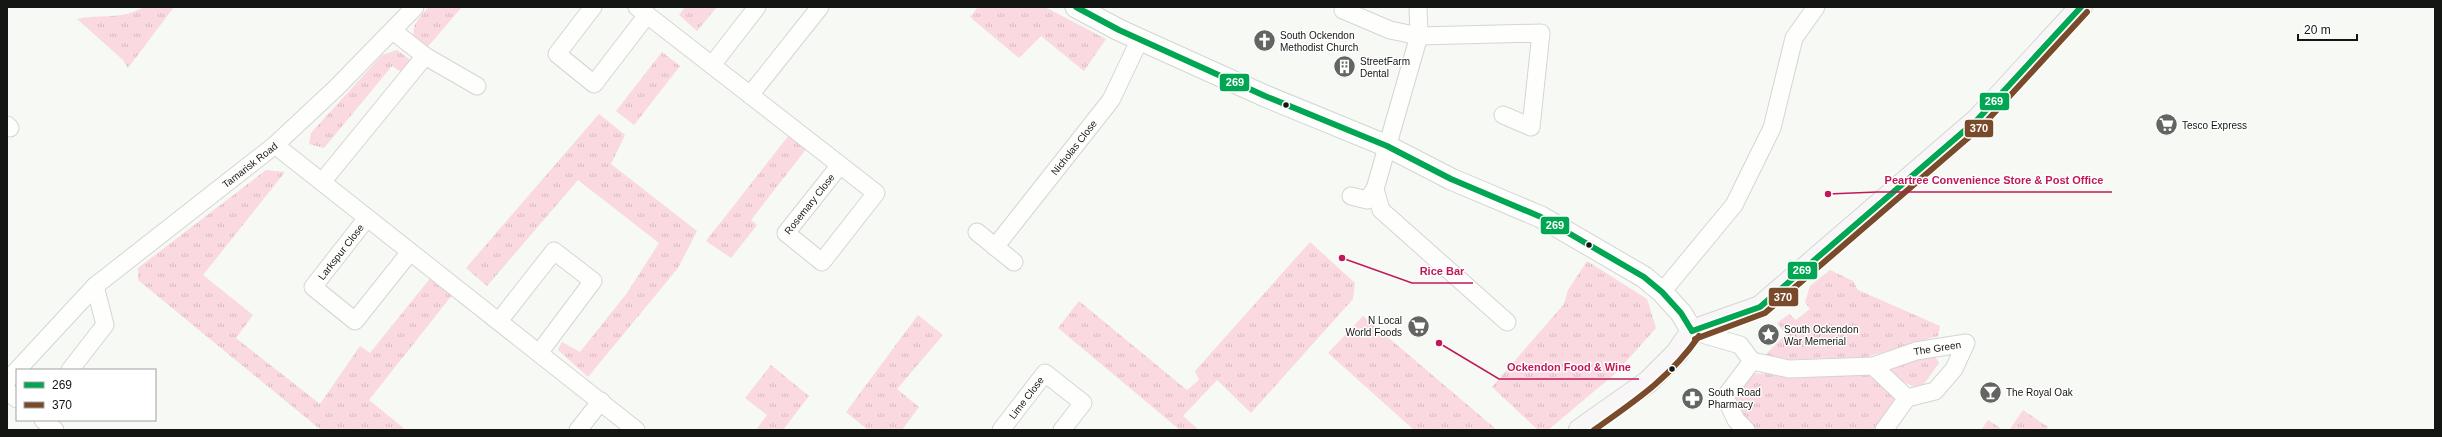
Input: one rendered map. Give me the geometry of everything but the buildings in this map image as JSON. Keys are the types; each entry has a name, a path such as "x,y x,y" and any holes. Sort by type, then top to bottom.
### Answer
{"main road":[{"path":"1580,430 1648,382 1676,353 1692,331 1760,307 1978,119 2081,7"}],"street":[{"name":"Tamarisk Road","path":"17,369 95,286 275,145 393,31 415,7"},
{"name":"Rosemary Close","path":"593,7 557,54 594,84 642,11 712,65 876,193 822,262 786,233 840,165"},
{"path":"712,65 757,7"},
{"path":"750,95 820,7"},
{"path":"1076,7 1140,39 1265,96 1386,146 1451,179 1541,217 1622,262 1662,292 1681,313 1692,331 1740,345 1752,361 1725,398 1736,420 1746,430"},
{"path":"1345,7 1343,10 1390,30 1419,36 1541,33 1531,127 1503,115"},
{"path":"1351,196 1367,200 1375,189 1386,146 1419,36 1418,7"},
{"path":"1662,292 1734,205 1772,128 1794,38 1816,7"},
{"path":"393,31 425,56 477,86"},
{"name":"Nicholas Close","path":"995,247 1111,100 1140,39"},
{"path":"322,182 425,56"},
{"name":"Larkspur Close","path":"275,145 636,430"},
{"path":"1375,189 1381,210 1506,322"},
{"name":"Larkspur Close","path":"367,218 313,287 355,321 410,252"},
{"path":"977,232 1014,262"},
{"path":"499,321 554,250 593,281 539,353"},
{"path":"71,369 105,325 95,286"},
{"name":"The Green","path":"1752,361 1789,369 1873,366 1916,351 1966,343 1954,369 1936,391 1907,398"},
{"path":"1873,366 1907,398 1884,430"},
{"name":"Tamarisk Road","path":"7,380 16,370"},
{"name":"Lime Close","path":"1001,430 1045,373 1083,403 1062,430"},
{"path":"7,391 16,398"},
{"path":"578,430 601,401"},
{"path":"44,421 55,430"}],"green space":[{"path":"144,7 174,7 128,68 123,60 77,19 128,14"},
{"path":"429,7 462,7 425,50 415,39 414,28 419,18"},
{"path":"685,7 717,7 697,31 679,15"},
{"path":"978,7 1045,7 1106,39 1084,71 1041,36 1019,58 970,17"},
{"path":"397,50 413,62 404,74 392,66 324,148 309,144 311,133 382,55"},
{"path":"662,52 680,66 634,125 616,111"},
{"path":"599,114 625,135 611,164 697,231 678,268 588,377 558,350 562,342 580,352 627,293 659,243 578,180 487,286 466,268"},
{"path":"789,135 807,148 751,220 757,225 731,258 706,241"},
{"path":"266,170 285,172 203,275 253,315 236,338 320,404 360,346 370,353 432,276 453,294 369,400 406,430 321,430 138,280 138,268"},
{"path":"1310,242 1355,283 1353,299 1251,413 1217,380 1183,416 1199,430 1180,430 1058,328 1079,301 1187,390 1199,380 1195,371"},
{"path":"1587,261 1647,299 1656,328 1616,373 1548,430 1538,430 1492,387 1564,304 1568,290"},
{"path":"1830,270 1853,281 1858,290 1940,326 1938,336 1867,357 1780,360 1765,355 1786,334 1777,323 1789,314 1796,320 1810,309 1805,302 1810,286"},
{"path":"918,315 943,335 897,389 919,407 902,430 868,430 846,412"},
{"path":"1363,316 1497,430 1414,430 1328,353"},
{"path":"1934,355 1939,363 1924,384 1914,387 1895,377 1890,370 1889,366"},
{"path":"771,365 809,396 783,430 756,430 767,415 745,398"},
{"path":"1864,372 1896,391 1893,406 1875,430 1753,430 1744,422 1733,398 1749,373 1820,377"},
{"path":"2023,410 2048,427 2046,430 2010,429"},
{"path":"1988,420 2003,430 1981,430"}],"transit line":[{"name":"269","path":"1076,7 1119,30 1265,96 1387,146 1451,179 1541,217 1644,277 1662,292 1681,313 1692,331"},
{"name":"269","path":"1692,331 1760,307 1978,119 2081,7"},
{"name":"370","path":"1695,339 1765,313 1983,125 2087,12"},
{"name":"370","path":"1594,430 1638,399 1664,377 1688,351 1699,336"}],"place":[{"name":"South Ockendon Methodist Church","path":"1264,41"},
{"name":"StreetFarm Dental","path":"1344,67"},
{"name":"Tesco Express","path":"2167,125"},
{"name":"Peartree Convenience Store & Post Office","path":"1828,194"},
{"name":"Rice Bar","path":"1342,258"},
{"name":"N Local World Foods","path":"1418,326"},
{"name":"South Ockendon War Memerial","path":"1768,335"},
{"name":"Ockendon Food & Wine","path":"1439,343"},
{"name":"The Royal Oak","path":"1991,392"},
{"name":"South Road Pharmacy","path":"1693,398"}]}
